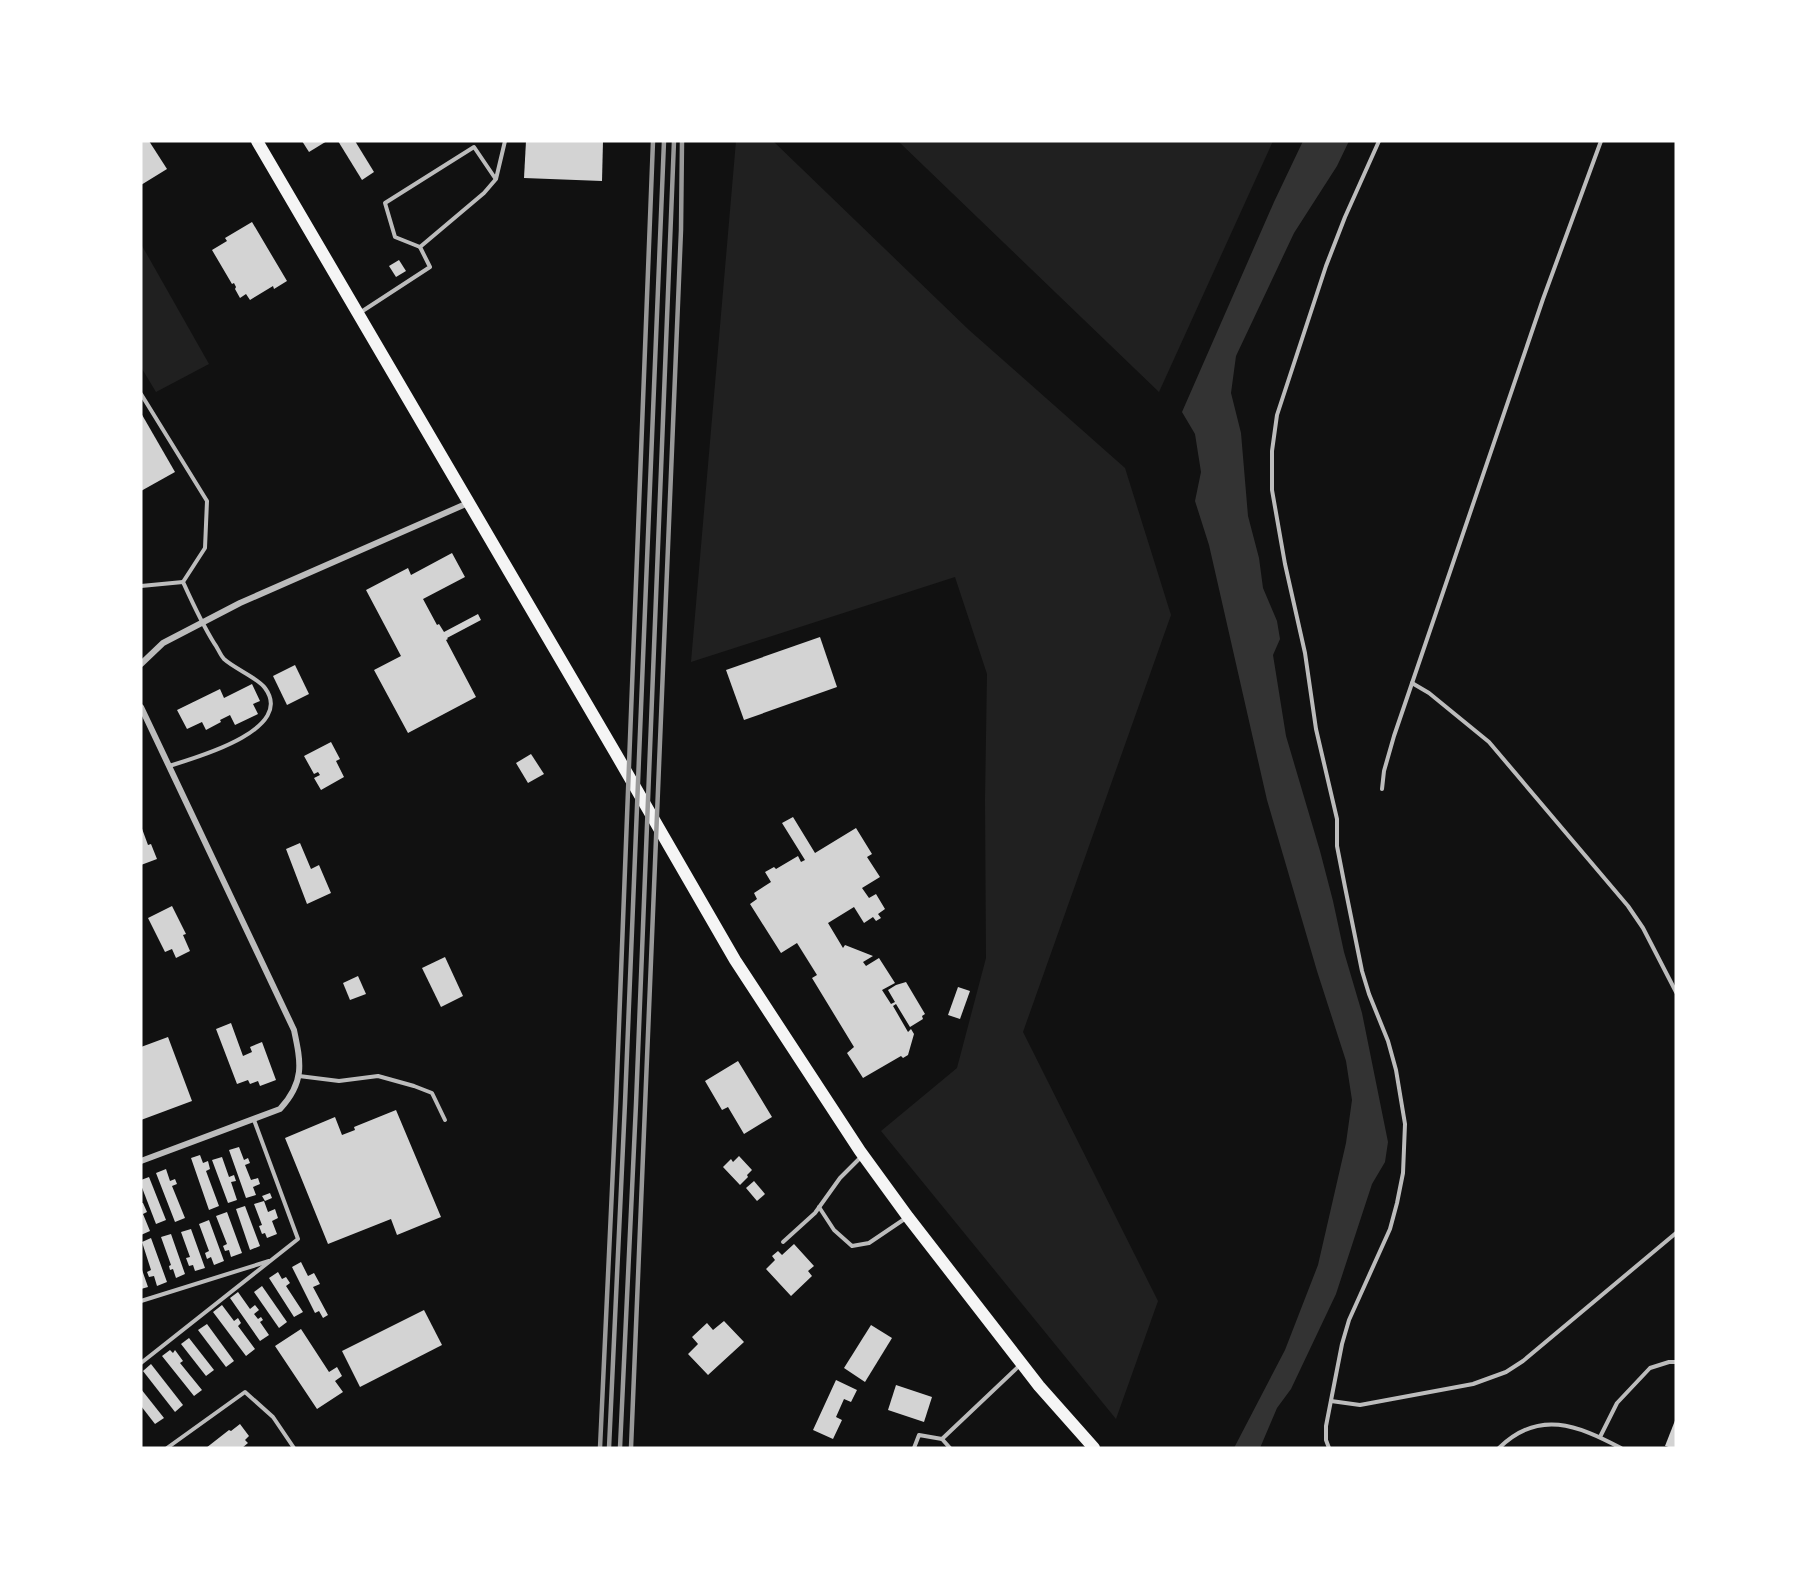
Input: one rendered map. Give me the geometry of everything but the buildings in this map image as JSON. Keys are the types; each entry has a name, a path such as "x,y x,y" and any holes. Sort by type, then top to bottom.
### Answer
{"main road":[{"path":"257,141 735,960 862,1155 1038,1386 1094,1448"}],"street":[{"path":"141,664 163,643 240,603 468,503"},
{"path":"141,707 294,1030 300,1057 299,1076 292,1096 280,1109 141,1161"}],"lane":[{"path":"420,247 484,193 495,179 505,141"},
{"path":"1329,1448 1326,1440 1326,1426 1342,1344 1349,1320 1390,1229 1403,1173 1405,1124 1396,1070 1388,1041 1368,994 1362,971 1337,846 1337,819 1316,729 1305,653 1285,564 1272,490 1272,451 1277,415 1326,266 1379,141"},
{"path":"1382,789 1384,771 1394,736 1543,299 1601,141"},
{"path":"358,314 430,267 420,247 395,237 386,202 474,147 495,179"},
{"path":"141,394 207,501 205,548 183,582"},
{"path":"141,586 183,582"},
{"path":"168,766 208,755 253,732 266,720 271,701 265,687 224,658 201,623 183,582"},
{"path":"1413,683 1438,700 1489,742 1522,779 1628,906 1643,928 1676,992"},
{"path":"299,1076 339,1081 378,1076 414,1086 432,1094 445,1120"},
{"path":"141,1363 298,1239 254,1120"},
{"path":"783,1242 819,1208 840,1178 862,1155"},
{"path":"819,1208 834,1230 852,1246 869,1243 908,1217"},
{"path":"1331,1401 1360,1405 1473,1384 1506,1372 1524,1361 1676,1233"},
{"path":"141,1302 273,1260"},
{"path":"1600,1437 1617,1403 1650,1368 1676,1362"},
{"path":"942,1439 1021,1364"},
{"path":"167,1448 245,1392 273,1417 294,1448"},
{"path":"1499,1448 1520,1431 1541,1424 1565,1425 1600,1437 1621,1448"},
{"path":"914,1448 919,1436 942,1439 950,1448"}],"shaded area":[{"path":"736,141 773,141 969,330 1125,468 1171,615 1023,1032 1158,1301 1116,1419 881,1131 957,1068 986,958 987,674 955,577 691,662"},
{"path":"898,141 1273,141 1159,392"},
{"path":"1303,141 1349,141 1337,166 1294,233 1236,356 1231,393 1241,433 1248,516 1259,558 1263,588 1277,621 1280,639 1273,655 1286,736 1320,851 1344,952 1362,1013 1388,1142 1385,1162 1372,1184 1336,1294 1291,1389 1277,1408 1260,1448 1234,1448 1285,1350 1318,1265 1346,1143 1352,1100 1346,1061 1267,800 1209,545 1195,501 1201,472 1195,434 1182,412"},
{"path":"141,244 209,364 156,392 141,367"}],"railway":[{"path":"600,1448 616,1103 653,141"},
{"path":"609,1448 664,141"},
{"path":"620,1448 674,141"},
{"path":"631,1448 681,230 682,141"}]}
